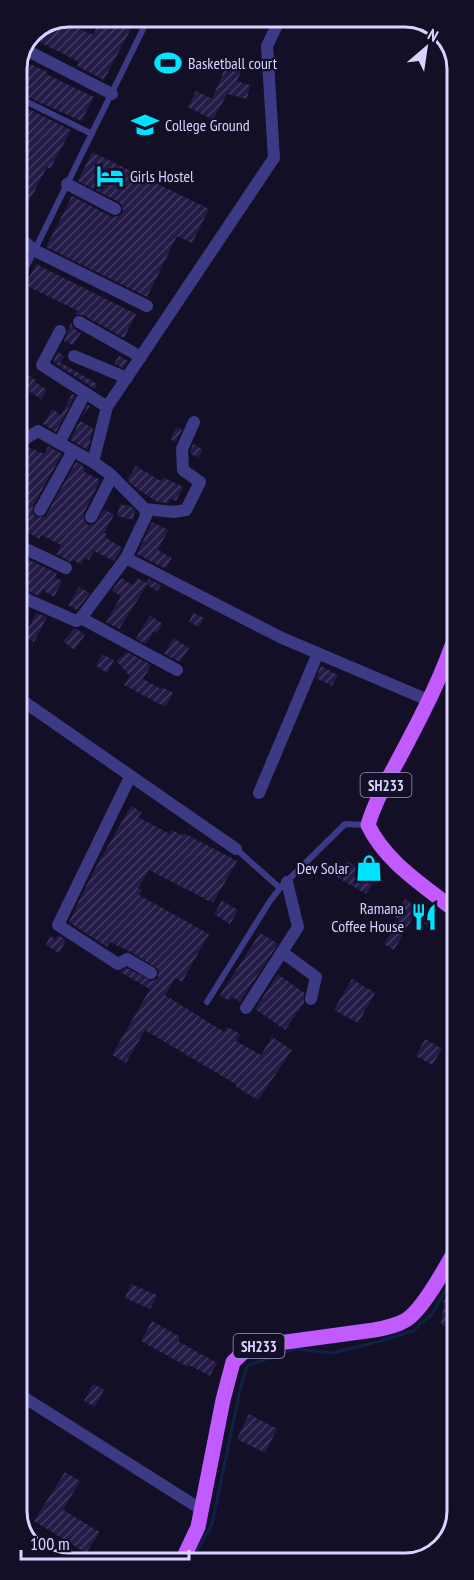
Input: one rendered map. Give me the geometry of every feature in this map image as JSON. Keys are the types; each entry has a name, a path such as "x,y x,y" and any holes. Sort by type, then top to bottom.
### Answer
{"main road":[{"name":"SH233","path":"368,825 373,809 447,661"},
{"path":"368,825 384,851 447,904"},
{"name":"SH233","path":"186,1553 198,1527 223,1400 233,1362 249,1347 393,1326 408,1319 430,1293 447,1264"}],"street":[{"path":"93,462 107,407 274,158 267,46 276,27"},
{"path":"30,52 112,94"},
{"path":"67,184 116,209"},
{"path":"27,244 34,250 147,306"},
{"path":"79,322 141,357"},
{"path":"60,331 42,365 107,407"},
{"path":"74,356 127,378"},
{"path":"59,443 81,401"},
{"path":"145,509 174,512 186,510 200,482 183,470 183,449 194,422"},
{"path":"27,437 38,430 93,462 112,476 145,509 146,516 126,558 81,618 76,621 27,599"},
{"path":"40,510 74,451"},
{"path":"91,517 112,476"},
{"path":"27,550 66,568"},
{"path":"126,558 282,638 428,700"},
{"path":"81,618 177,669"},
{"path":"259,793 318,653"},
{"path":"27,704 236,849"},
{"path":"130,777 58,925 118,964 127,959 151,974"},
{"path":"246,1008 298,927 284,885"},
{"path":"282,952 316,977 311,999"},
{"path":"27,1399 202,1510"}],"lane":[{"path":"27,265 144,27"},
{"path":"27,103 92,134"},
{"path":"207,1002 284,885 345,824 368,825"},
{"path":"236,849 284,885"}],"building":[{"path":"69,27 75,27 93,35 97,27 132,27 104,80 77,66 79,62 38,41 53,30"},
{"path":"229,59 244,65 237,81 250,85 247,99 227,94 213,120 188,107 196,91 212,99"},
{"path":"28,63 94,97 81,121 27,97"},
{"path":"27,108 71,130 50,169 47,167 27,205"},
{"path":"92,152 209,209 192,243 177,236 147,297 46,247 72,196 112,217 119,216 123,212 119,202 78,181"},
{"path":"36,264 136,314 124,338 83,315 75,315 78,311 27,286 27,281"},
{"path":"71,323 74,329 81,333 73,345 64,341"},
{"path":"58,352 65,356 60,362 97,384 95,389 53,362"},
{"path":"119,356 128,361 123,368 114,364"},
{"path":"27,374 47,390 41,399 27,390"},
{"path":"72,394 75,396 56,432 43,424 52,409 61,415"},
{"path":"88,405 90,406 80,421 93,428 88,450 70,440"},
{"path":"177,427 182,429 176,442 170,439"},
{"path":"193,444 203,450 198,458 190,453"},
{"path":"48,446 62,454 33,506 33,514 37,517 45,517 76,462 82,465 84,472 100,480 84,513 84,521 88,525 95,524 104,509 114,515 104,533 107,534 105,537 122,548 114,561 94,551 89,560 85,558 81,564 72,560 71,562 56,554 61,545 41,535 39,539 27,532 27,449 28,447 44,454"},
{"path":"136,466 161,481 163,477 183,487 176,501 171,499 168,503 157,502 127,480"},
{"path":"120,504 132,507 135,511 133,520 117,516"},
{"path":"152,522 168,530 158,550 172,558 166,569 137,554"},
{"path":"27,559 57,573 55,577 62,581 54,597 43,590 39,596 27,591"},
{"path":"121,578 133,585 137,578 147,583 149,579 161,585 157,591 147,585 119,629 106,622 121,596 112,591"},
{"path":"79,587 90,593 77,610 68,605"},
{"path":"36,613 47,617 34,642 27,638 27,631"},
{"path":"193,613 204,618 199,627 189,622"},
{"path":"150,615 163,624 157,633 154,631 146,644 136,639"},
{"path":"74,629 85,635 74,650 63,641"},
{"path":"173,638 189,648 180,662 164,654"},
{"path":"127,652 151,665 143,679 173,693 165,707 124,685 130,676 116,661"},
{"path":"102,654 114,660 107,673 96,666"},
{"path":"321,666 338,675 332,686 316,678"},
{"path":"131,806 142,812 138,817 170,834 172,830 183,836 184,833 237,861 213,903 149,870 138,888 142,890 139,895 209,934 182,982 175,978 165,995 224,1032 227,1027 240,1034 236,1041 261,1055 272,1037 292,1050 258,1100 145,1030 126,1063 112,1055 150,989 120,972 127,968 152,981 158,978 158,969 110,942 107,947 69,922 93,872"},
{"path":"365,857 380,869 373,877 376,878 366,894 337,877 347,861 357,867"},
{"path":"405,899 432,916 427,925 413,917 394,950 384,944 399,919 395,917"},
{"path":"222,901 238,910 230,924 214,914"},
{"path":"260,933 278,944 240,1002 232,997 229,1001 220,995"},
{"path":"58,935 66,940 59,953 46,945 50,936 56,939"},
{"path":"278,974 304,993 304,1003 285,1030 255,1009"},
{"path":"352,979 375,993 358,1023 334,1010"},
{"path":"425,1039 442,1049 432,1065 416,1056"},
{"path":"131,1284 157,1295 150,1309 125,1298"},
{"path":"447,1294 447,1326 441,1325"},
{"path":"152,1321 180,1337 178,1341 217,1363 210,1376 189,1365 188,1367 141,1341"},
{"path":"93,1384 104,1389 95,1407 84,1401"},
{"path":"249,1414 277,1429 265,1453 237,1439"},
{"path":"65,1472 80,1481 63,1510 100,1532 86,1553 34,1521"}],"waterway":[{"path":"196,1553 212,1524 247,1366 295,1349 332,1353 413,1331 432,1314 447,1288"}],"place":[{"name":"Basketball court","path":"168,63"},
{"name":"College Ground","path":"145,125"},
{"name":"Girls Hostel","path":"110,176"},
{"name":"Dev Solar","path":"369,868"},
{"name":"Ramana Coffee House","path":"424,917"}]}
